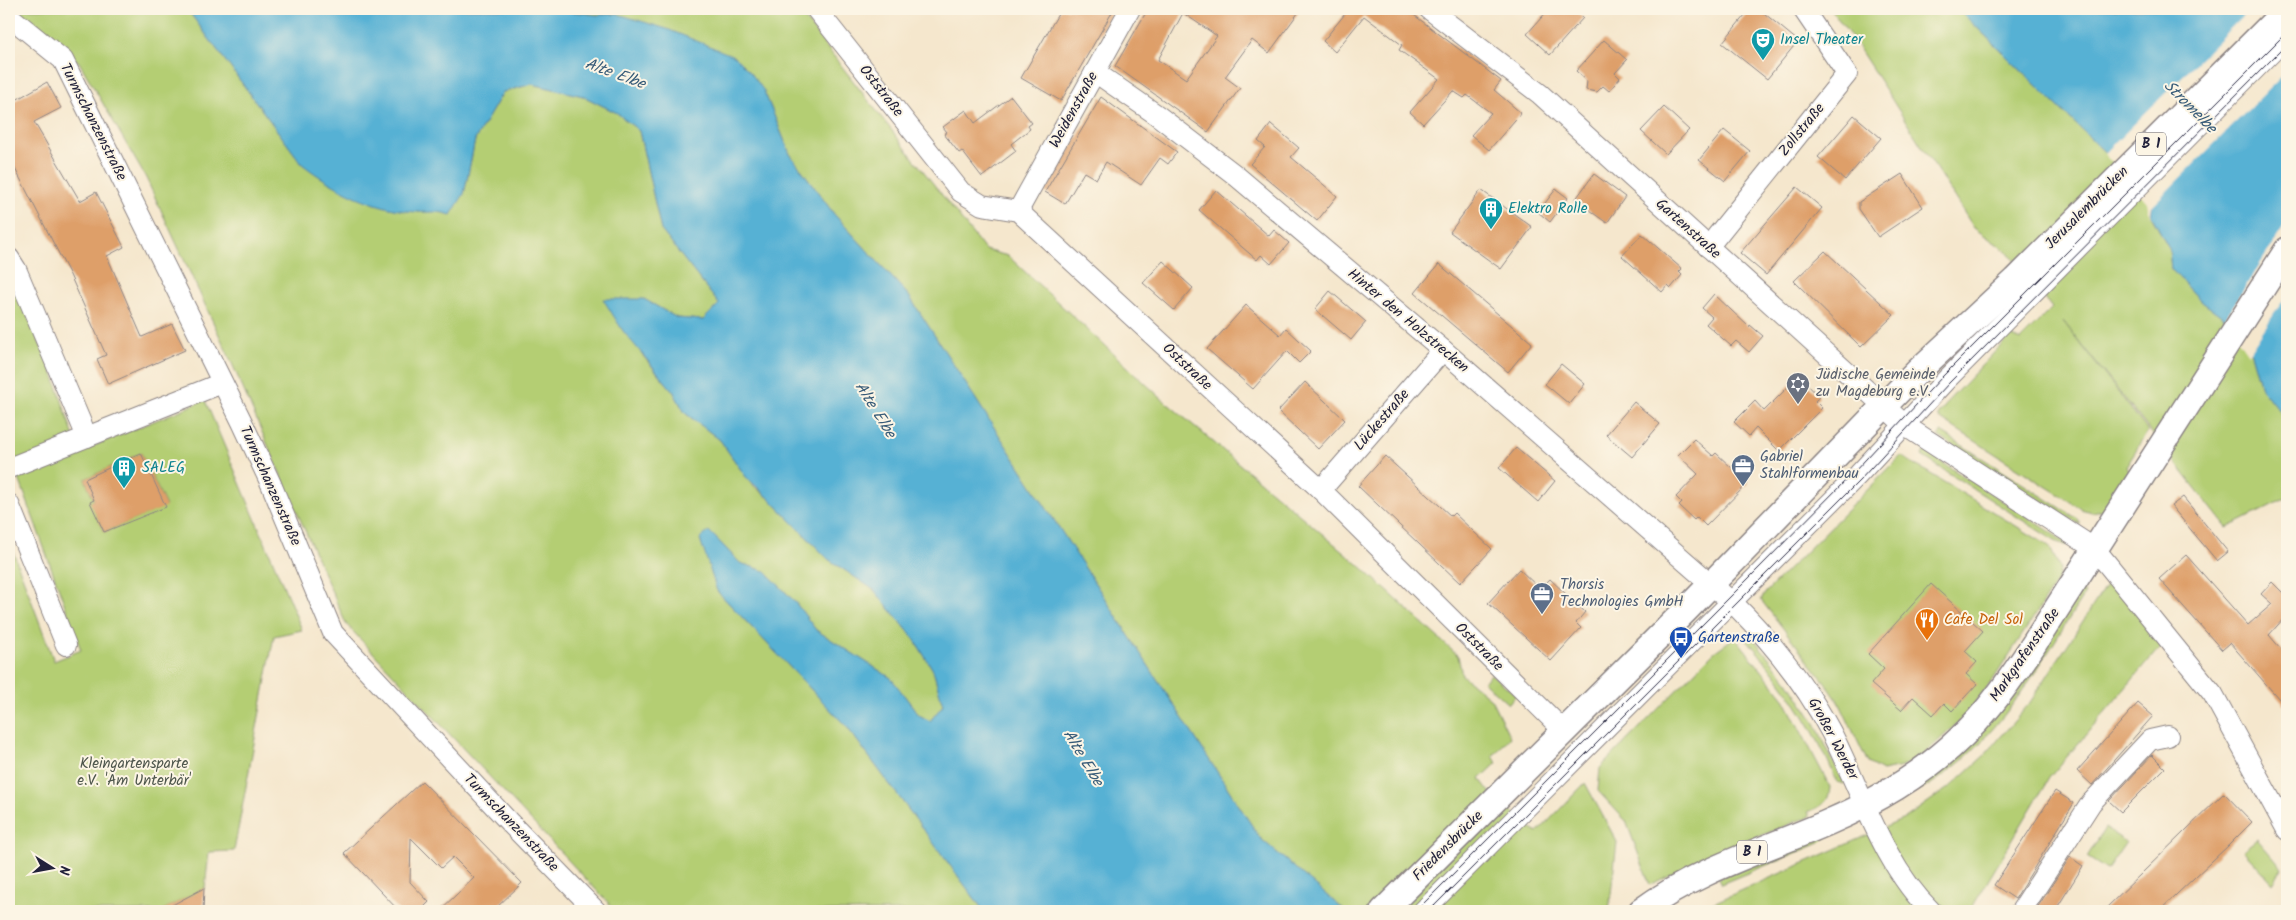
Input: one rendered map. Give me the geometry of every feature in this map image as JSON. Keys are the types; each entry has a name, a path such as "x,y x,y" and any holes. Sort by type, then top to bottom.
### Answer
{"main road":[{"name":"Jerusalembrücken","path":"2023,287 2287,9"},
{"name":"B 1","path":"2095,549 2287,250"},
{"name":"B 1","path":"1564,730 1712,583 1884,406 2023,287"},
{"name":"Markgrafenstraße","path":"1642,910 1720,865 1828,822 1866,804 1902,785 1948,749 1987,710 2032,647 2095,549"},
{"name":"Friedensbrücke","path":"1383,911 1564,730"}],"street":[{"name":"Oststraße","path":"816,9 961,192 982,205 1018,211 1321,490 1564,730"},
{"name":"Weidenstraße","path":"1018,211 1130,9"},
{"name":"Gartenstraße","path":"1429,9 1540,94 1904,424 1919,436 2095,549"},
{"name":"Zollstraße","path":"1708,247 1847,74 1803,9"},
{"name":"Turmschanzenstraße","path":"9,16 63,60 270,484 333,633 503,816 596,911"},
{"path":"1423,911 1857,476 2023,287 2287,37"},
{"name":"Hinter den Holzstrecken","path":"1095,72 1222,164 1443,350 1712,583"},
{"path":"9,258 16,269 87,437"},
{"name":"Lückestraße","path":"1321,490 1443,350"},
{"path":"9,468 222,383"},
{"path":"9,504 66,645"},
{"path":"2095,549 2213,694 2287,830"},
{"name":"Großer Werder","path":"1712,583 1770,643 1804,687 1831,732 1875,826 1915,894 1931,911"},
{"path":"2021,911 2091,803 2150,740 2168,736"}],"green space":[{"path":"12,9 187,9 302,164 418,212 435,210 464,194 475,140 503,92 532,84 583,96 617,113 639,131 661,230 719,304 703,320 677,318 644,299 643,356 673,391 685,413 720,440 755,487 769,498 828,559 874,590 913,637 933,670 943,705 930,721 919,715 891,678 816,630 795,602 765,571 740,563 709,531 717,591 847,727 984,911 616,911 346,624 227,352 146,178 79,62"},
{"path":"553,9 797,9 985,250 1008,256 1161,398 1358,564 1458,656 1462,675 1491,699 1510,737 1493,756 1497,763 1480,779 1490,792 1537,833 1585,783 1617,842 1609,911 1345,911 1260,838 909,296 834,214 790,154 764,91 618,14 597,15"},
{"path":"1831,9 1958,9 2126,173 2152,206 2151,216 2169,248 2171,269 2202,302 2226,319 2251,353 2261,388 2287,421 2287,498 2227,528 2063,321 2148,431 2126,466 2129,472 2103,510 2092,512 2083,510 1939,418 1944,405 2011,335 2020,340 2052,308 2008,252 1974,228 1857,45"},
{"name":"Kleingartensparte e.V. 'Am Unterbär'","path":"9,275 52,371 79,452 205,400 302,630 274,636 234,851 209,852 205,888 161,911 9,911 9,541 54,661 81,650 17,473 9,476","holes":["141,453 166,506 104,532 91,502 94,500 85,479"]},
{"path":"1941,432 2078,519 2080,525 1938,436"},
{"path":"1924,451 2054,534 2068,545 2055,541 1922,456"},
{"path":"1901,456 2049,546 2060,568 2059,578 1993,680 1962,719 1923,755 1902,767 1882,771 1868,763 1840,704 1761,600 1766,592"},
{"path":"2109,581 2161,646 2049,778 1970,911 1695,911 1904,819 1951,786 1985,755 2029,704"},
{"path":"2082,589 2085,593 2051,648 2014,702 1994,727 1972,751 1948,772 1921,790 1914,788"},
{"path":"1748,632 1788,681 1815,723 1844,784 1837,782 1819,742 1785,687 1744,636"},
{"path":"1735,637 1783,697 1830,787 1828,797 1821,806 1808,812 1810,816 1695,862 1650,885 1626,821 1598,791 1600,768 1714,652"},
{"path":"1491,674 1516,695 1508,704 1484,682"},
{"path":"2105,828 2126,842 2107,870 2087,857"},
{"path":"1825,834 1825,839 1822,842 1721,884 1718,878"},
{"path":"2257,839 2282,868 2273,883 2243,850"}],"water":[{"name":"Alte Elbe","path":"187,9 553,9 597,15 618,14 667,29 734,56 751,73 764,91 790,154 834,214 909,296 1260,838 1345,911 984,911 847,727 717,591 700,539 709,531 740,563 765,571 795,602 816,630 891,678 919,715 930,721 943,705 933,670 913,637 874,590 828,559 746,477 720,440 685,413 673,391 623,331 603,299 644,299 677,318 703,320 719,304 661,230 639,131 617,113 583,96 532,84 503,92 475,140 464,194 451,215 437,212 402,210 371,203 342,190 302,164"},
{"name":"Stromelbe","path":"1958,9 2287,9 2287,421 2261,388 2251,353 2226,319 2202,302 2171,269 2169,248 2151,215 2152,206 2149,201 2126,173"}],"pier":[{"path":"2250,9 2287,9 2287,71 2152,206 2150,217 2147,202 2104,154"},
{"path":"2287,222 2287,294 2248,354 2224,320"}],"building":[{"path":"1061,9 1114,9 1061,101 1021,78"},
{"path":"1148,9 1301,9 1269,53 1252,40 1225,77 1240,88 1208,132 1115,66","holes":["1183,13 1217,36 1186,79 1158,60"]},
{"path":"1349,9 1406,9 1501,81 1494,90 1521,113 1489,150 1471,135 1491,113 1467,95 1464,98 1453,91 1423,124 1410,112 1439,79 1399,50 1402,45 1364,16 1335,52 1323,41"},
{"path":"1549,9 1573,9 1583,18 1550,55 1527,34"},
{"name":"Insel Theater","path":"1750,9 1759,9 1798,41 1767,79 1722,43"},
{"path":"1604,40 1627,60 1615,73 1620,78 1609,91 1603,86 1597,92 1586,90 1587,81 1576,71"},
{"path":"47,82 61,108 34,122 80,201 96,192 124,247 107,256 142,337 172,324 185,350 108,384 97,359 106,355 70,275 9,157 9,104"},
{"path":"1011,96 1032,123 1028,126 1030,129 1011,144 1016,151 982,177 962,151 959,153 944,134 947,132 943,127 966,110 975,123"},
{"path":"1101,97 1177,152 1168,164 1160,158 1141,185 1106,162 1096,179 1084,172 1065,204 1045,192"},
{"path":"1664,107 1689,130 1666,154 1641,131"},
{"path":"1854,115 1881,138 1845,180 1818,157"},
{"path":"1271,124 1299,148 1291,157 1337,196 1317,221 1250,164 1265,147 1258,141"},
{"path":"1724,130 1750,151 1725,181 1699,160"},
{"path":"1594,174 1625,197 1607,223 1575,200"},
{"path":"1902,174 1923,207 1878,237 1859,209 1859,202"},
{"path":"1797,187 1822,208 1766,275 1740,253"},
{"path":"1556,189 1568,198 1550,222 1538,212"},
{"path":"1216,190 1269,236 1274,230 1289,243 1271,264 1261,255 1257,260 1199,210"},
{"name":"Elektro Rolle","path":"1481,190 1532,227 1501,269 1450,232"},
{"path":"1642,234 1682,269 1679,272 1682,275 1671,288 1668,285 1662,292 1622,256"},
{"path":"1825,251 1894,315 1861,347 1794,281"},
{"path":"1163,261 1193,288 1174,310 1143,283"},
{"path":"1439,264 1532,343 1508,372 1415,293"},
{"path":"1330,291 1366,322 1351,340 1315,309"},
{"path":"1714,294 1749,327 1750,325 1763,336 1749,352 1736,341 1731,346 1706,324 1712,317 1702,308"},
{"path":"1246,305 1280,335 1286,328 1311,351 1299,363 1287,351 1253,389 1207,349"},
{"path":"1561,364 1585,384 1569,404 1545,384"},
{"path":"1795,380 1804,388 1807,384 1819,397 1815,401 1822,408 1779,451 1756,428 1749,436 1734,422 1755,401 1764,411"},
{"path":"1305,382 1345,420 1318,449 1278,411"},
{"path":"1634,402 1660,424 1632,457 1606,435"},
{"path":"1694,439 1713,456 1716,453 1748,483 1706,526 1697,517 1694,520 1679,506 1682,503 1676,497 1698,474 1678,455"},
{"path":"1516,448 1555,481 1538,502 1499,468"},
{"name":"SALEG","path":"141,453 166,507 104,532 90,502 94,500 85,479"},
{"path":"1385,456 1451,516 1454,513 1492,549 1460,583 1358,486"},
{"path":"2183,497 2228,552 2217,561 2171,506"},
{"path":"2186,555 2248,625 2272,604 2261,594 2272,582 2284,594 2287,591 2287,618 2285,617 2269,635 2287,656 2287,708 2230,643 2222,650 2159,579"},
{"name":"Thorsis Technologies GmbH","path":"1519,569 1540,589 1550,579 1585,612 1576,623 1581,628 1551,661 1488,603"},
{"name":"Cafe Del Sol","path":"1931,584 1983,631 1965,651 1977,662 1966,674 1977,684 1952,711 1944,703 1933,715 1913,697 1901,710 1871,684 1884,669 1868,654"},
{"path":"2138,703 2153,716 2092,785 2077,771"},
{"path":"2152,755 2165,768 2121,812 2109,801"},
{"path":"422,781 522,883 493,911 439,911 474,878 453,857 441,868 411,838 410,882 429,902 420,911 399,911 344,853"},
{"path":"2055,791 2074,803 2015,899 1994,885"},
{"path":"2224,793 2252,822 2229,845 2159,911 2103,911"},
{"path":"2070,857 2083,866 2055,911 2035,911"},
{"path":"204,888 203,911 161,911"}],"tram line":[{"path":"1416,911 1854,472 1942,377 2287,32"},
{"path":"1429,911 1860,480 1949,383 2287,44"}],"place":[{"name":"Insel Theater","path":"1763,61"},
{"name":"Elektro Rolle","path":"1491,230"},
{"name":"Jüdische Gemeinde zu Magdeburg e.V.","path":"1798,405"},
{"name":"Gabriel Stahlformenbau","path":"1743,487"},
{"name":"SALEG","path":"124,489"},
{"name":"Thorsis Technologies GmbH","path":"1542,615"},
{"name":"Cafe Del Sol","path":"1927,641"},
{"name":"Gartenstraße","path":"1681,659"}]}
